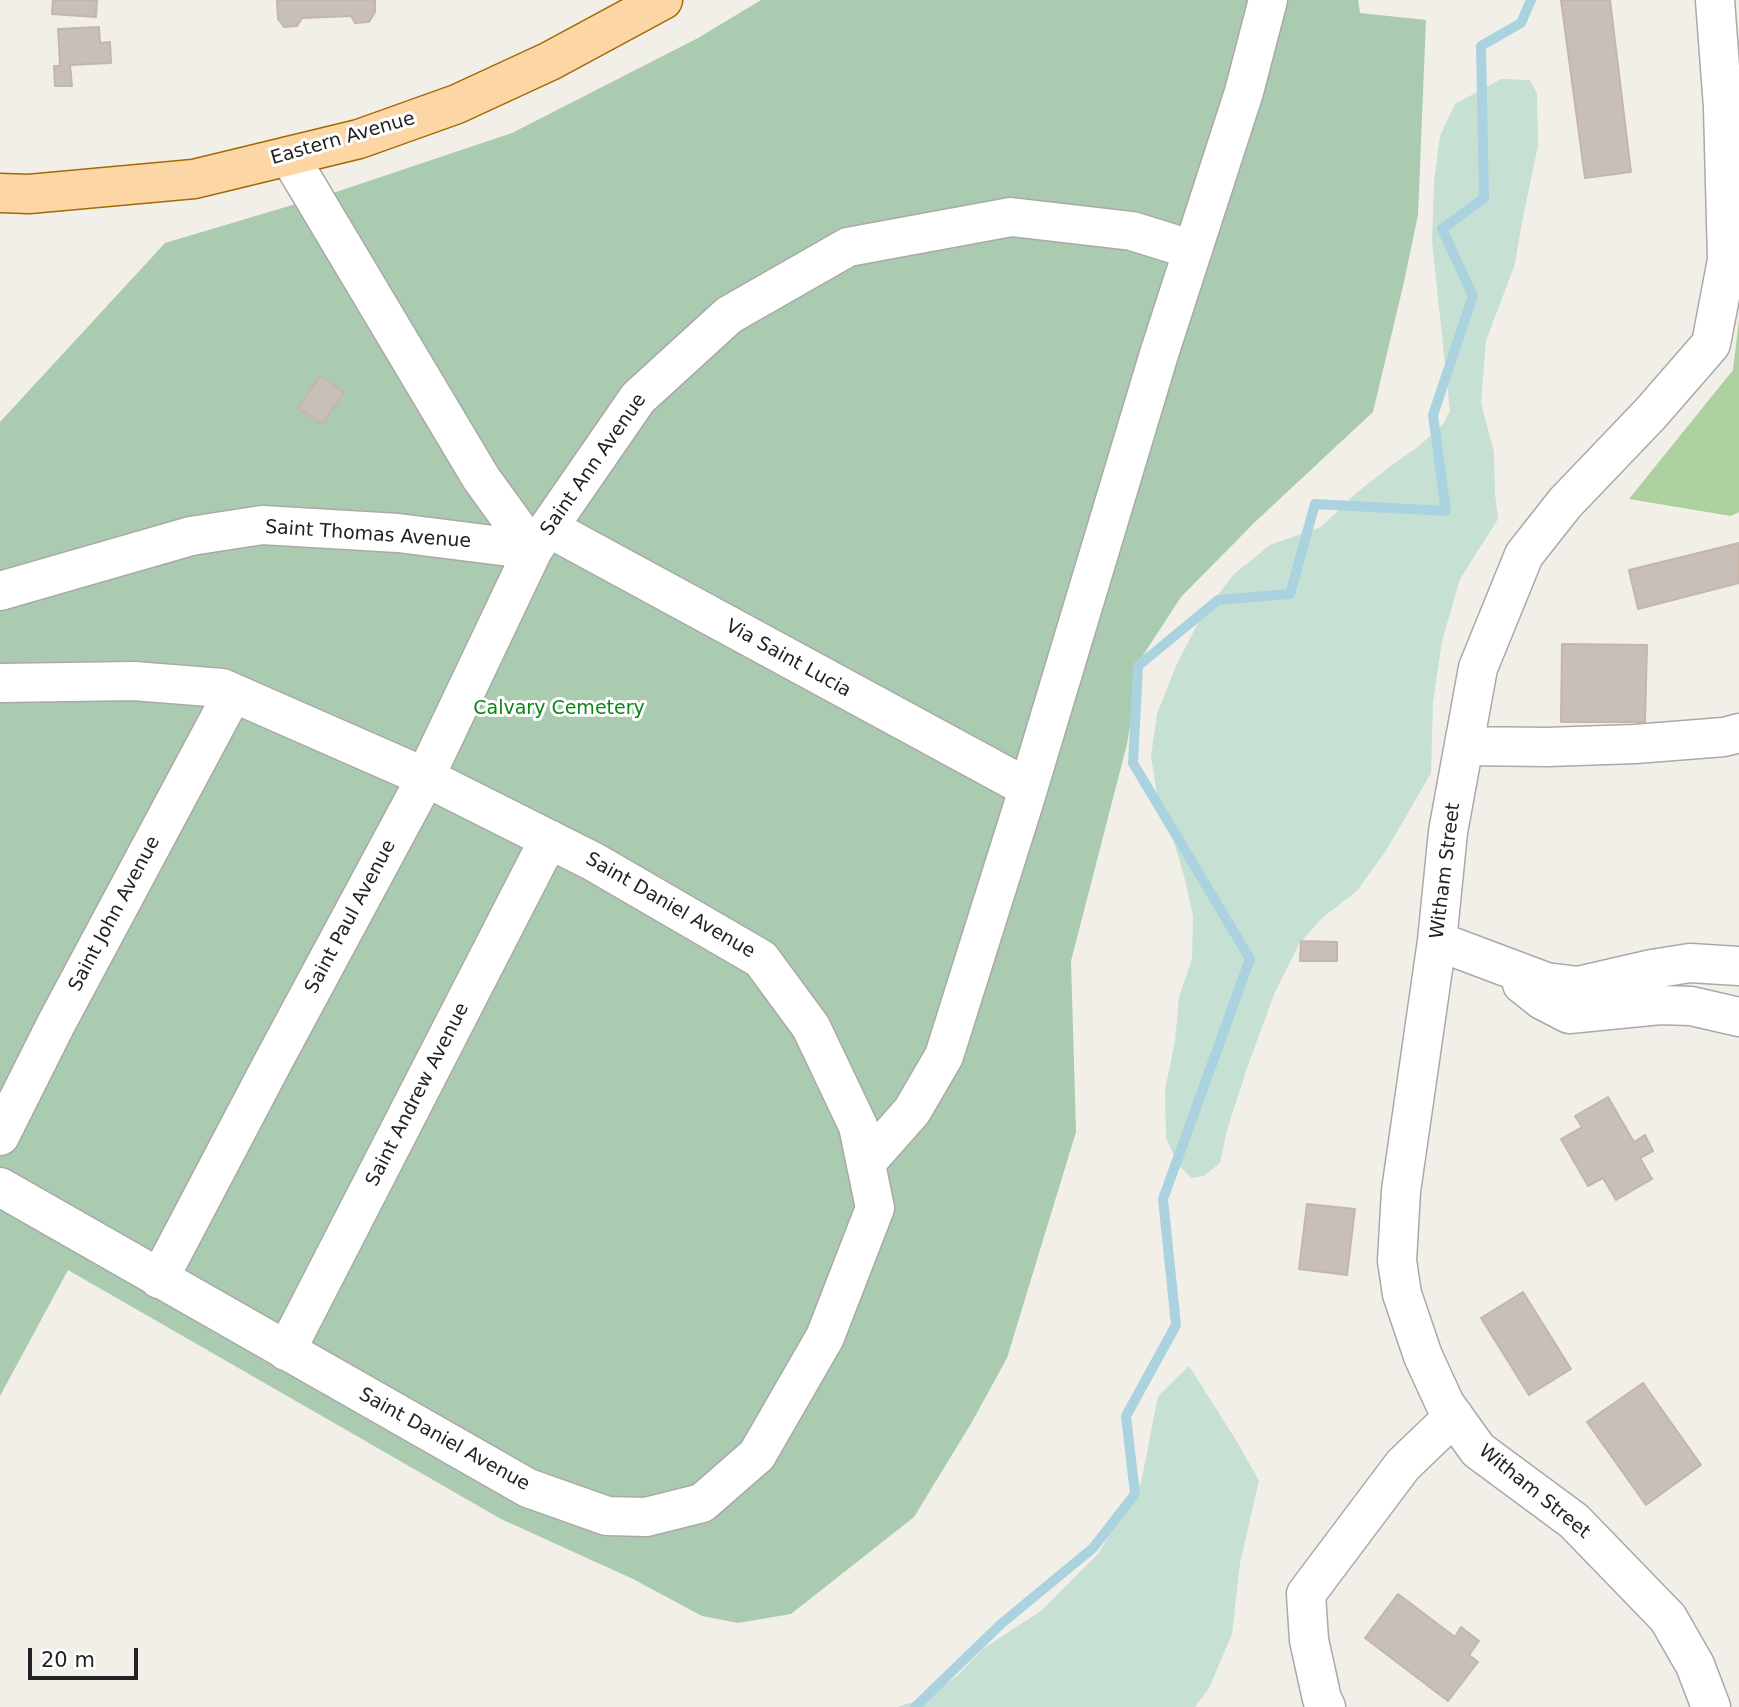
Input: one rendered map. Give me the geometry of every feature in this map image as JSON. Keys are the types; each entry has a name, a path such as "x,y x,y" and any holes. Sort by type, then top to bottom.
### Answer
{"main road":[{"name":"Eastern Avenue","path":"0,193 29,194 194,179 359,139 457,104 550,61 663,0"}],"street":[{"path":"866,1163 912,1111 944,1056 1028,789 1155,367 1244,92 1268,0"},
{"name":"Witham Street","path":"1711,1707 1695,1665 1668,1618 1574,1521 1478,1450 1445,1404 1423,1356 1402,1294 1397,1261 1401,1191 1437,941 1448,832 1478,668 1524,555 1565,503 1651,414 1711,344 1727,260 1723,107 1715,0"},
{"path":"289,156 481,478 541,539"},
{"name":"Saint Ann Avenue","path":"541,539 638,398 729,315 848,247 1011,217 1132,231 1193,250"},
{"name":"Saint Thomas Avenue","path":"0,591 191,536 262,526 541,539"},
{"name":"Saint Paul Avenue","path":"159,1279 425,777 541,539"},
{"name":"Via Saint Lucia","path":"541,539 1028,789"},
{"name":"Saint Daniel Avenue","path":"0,683 134,681 222,688 425,777 549,839 594,862 761,959 811,1027 858,1126 875,1208 825,1337 757,1455 702,1503 646,1517 607,1516 528,1488 0,1187"},
{"name":"Saint John Avenue","path":"0,1136 56,1024 233,693"},
{"path":"1464,746 1635,744 1724,737 1739,733"},
{"name":"Saint Andrew Avenue","path":"286,1351 549,839"},
{"path":"1437,941 1546,982 1578,986 1690,963 1739,966"},
{"path":"1495,964 1542,1000 1569,1014 1660,1005 1691,1006 1739,1017"},
{"path":"1326,1707 1309,1640 1306,1594 1403,1465 1454,1416"}],"green space":[{"name":"Calvary Cemetery","path":"761,0 1358,0 1360,13 1426,20 1418,215 1373,412 1255,522 1181,597 1140,660 1127,744 1071,961 1076,1132 1007,1358 972,1422 914,1517 791,1614 738,1623 702,1616 633,1579 501,1519 68,1270 0,1396 0,422 165,243 336,192 512,133 698,38"},
{"path":"1501,79 1530,80 1537,94 1538,146 1515,264 1486,341 1481,403 1494,452 1498,519 1460,579 1442,641 1433,702 1431,773 1387,849 1357,891 1322,918 1299,944 1275,992 1248,1065 1227,1130 1220,1163 1204,1176 1191,1178 1178,1164 1166,1138 1165,1090 1175,1041 1179,997 1192,959 1193,916 1172,835 1157,794 1151,756 1157,714 1176,666 1201,617 1234,574 1270,545 1321,527 1355,494 1419,446 1443,424 1450,411 1432,241 1434,182 1440,136 1455,104"},
{"path":"1739,319 1739,512 1731,516 1629,499 1733,370"},
{"path":"1189,1366 1259,1481 1240,1563 1232,1634 1209,1688 1195,1707 897,1707 929,1697 958,1675 984,1648 1041,1611 1098,1554 1141,1483 1158,1396"}],"building":[{"path":"53,0 97,0 96,17 52,14"},
{"path":"277,0 375,0 375,12 369,22 355,23 351,16 302,18 297,26 284,27 278,19"},
{"path":"1561,0 1610,0 1631,172 1585,178"},
{"path":"99,27 100,43 110,42 111,63 70,65 72,86 55,86 54,66 60,66 58,29"},
{"path":"320,376 344,392 322,424 298,408"},
{"path":"1739,543 1739,583 1638,609 1629,570"},
{"path":"1562,644 1647,645 1645,722 1561,722"},
{"path":"1301,941 1337,942 1337,961 1300,961"},
{"path":"1608,1097 1634,1142 1645,1135 1653,1151 1640,1158 1652,1179 1616,1200 1603,1178 1588,1186 1561,1139 1582,1127 1575,1116"},
{"path":"1307,1204 1355,1209 1347,1275 1299,1269"},
{"path":"1523,1292 1571,1369 1529,1395 1481,1318"},
{"path":"1643,1383 1701,1465 1646,1505 1587,1422"},
{"path":"1398,1594 1455,1637 1461,1627 1479,1641 1469,1655 1478,1662 1448,1701 1365,1638"}],"waterway":[{"path":"915,1707 1001,1624 1093,1548 1135,1494 1126,1416 1176,1325 1163,1199 1250,959 1133,763 1138,666 1218,600 1290,594 1315,504 1446,511 1433,415 1473,296 1442,229 1484,198 1481,46 1521,23 1531,0"}]}
